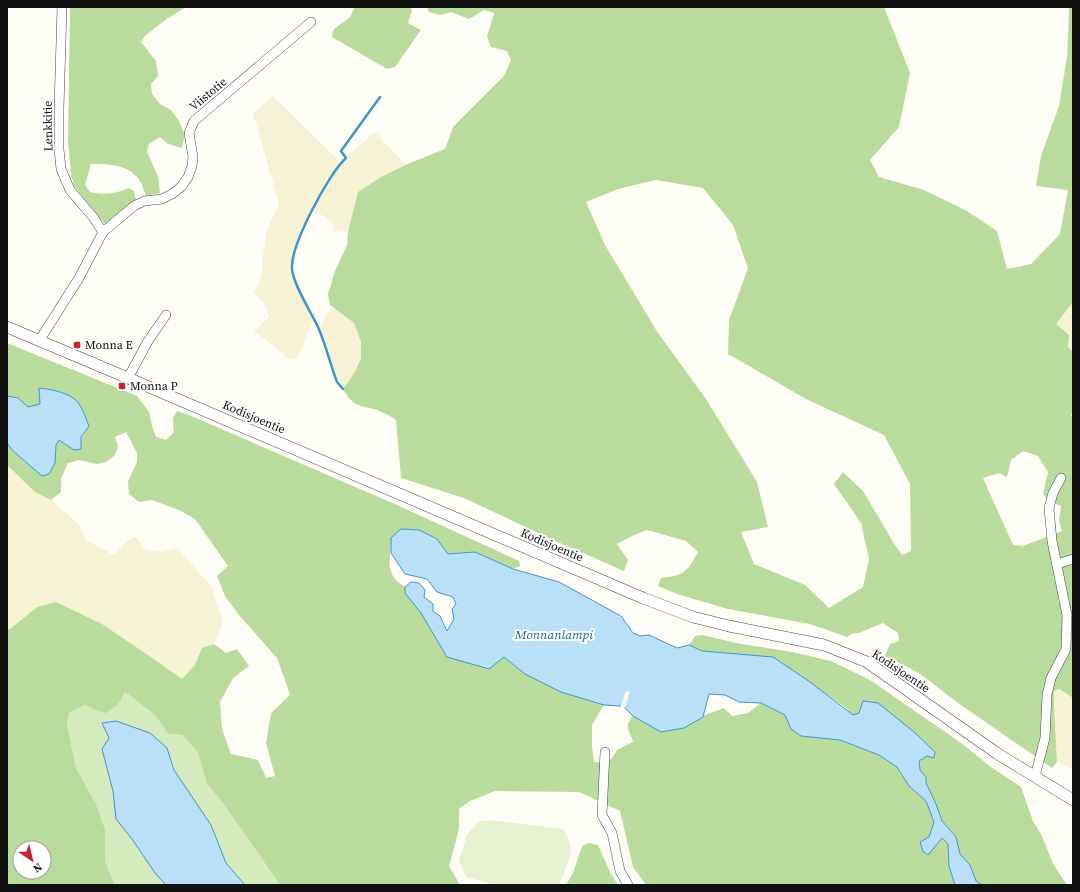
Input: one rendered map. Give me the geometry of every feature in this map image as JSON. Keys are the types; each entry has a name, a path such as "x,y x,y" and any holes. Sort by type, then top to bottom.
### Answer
{"street":[{"name":"Lenkkitie","path":"62,7 59,108 59,149 61,169 70,190 93,217 103,232"},
{"name":"Viistotie","path":"39,341 79,278 103,232 134,206 144,201 162,199 172,194 182,186 188,177 192,166 189,133 194,120 311,22"},
{"path":"128,378 148,341 166,316"},
{"name":"Kodisjoentie","path":"7,327 679,612 729,626 824,645 867,662 998,754 1073,800"},
{"path":"1035,776 1045,738 1047,695 1050,678 1070,647 1067,615 1052,540 1049,508 1061,478"},
{"path":"1058,564 1073,559"},
{"path":"605,752 602,815 612,833 620,872 628,885"}],"shaded area":[{"path":"273,96 340,162 375,132 405,164 358,192 348,232 333,231 335,226 324,216 312,212 298,238 292,268 298,285 314,318 297,360 289,359 254,331 269,317 266,306 254,292 262,276 267,229 279,204 253,113"},
{"path":"1073,302 1073,352 1068,347 1056,324"},
{"path":"331,308 338,310 354,323 361,342 361,358 355,372 343,389 337,382 331,367 319,328"},
{"path":"7,465 35,492 51,500 79,524 86,540 114,555 127,541 136,537 146,550 162,552 177,548 211,586 223,622 214,644 202,648 195,665 182,680 102,624 56,602 37,607 10,629 7,629"},
{"path":"1059,689 1073,698 1073,770 1057,762 1054,691"}],"green space":[{"path":"70,7 186,7 165,20 145,36 141,42 156,61 158,76 151,84 152,94 160,104 171,110 179,121 185,135 182,148 168,144 160,137 149,144 147,151 158,177 160,193 146,196 138,178 132,172 121,167 91,164 85,185 90,192 110,193 119,192 129,188 134,191 136,200 106,225 74,186 71,173 68,141"},
{"path":"355,7 410,7 412,10 408,23 421,30 395,67 387,69 332,37 333,30 350,17"},
{"path":"427,7 884,7 910,73 899,127 870,160 879,177 924,190 967,211 997,231 1007,269 1031,264 1060,234 1068,190 1036,186 1041,156 1059,106 1067,57 1069,7 1073,7 1073,302 1056,324 1069,335 1068,347 1073,352 1073,412 1071,415 1073,418 1073,698 1059,689 1054,691 1057,762 1052,768 958,703 919,673 885,656 890,644 899,641 898,633 883,623 859,633 851,634 847,637 810,624 728,609 677,594 658,586 661,578 675,576 684,572 694,559 698,552 686,541 647,530 632,536 617,544 628,560 624,571 464,498 401,478 396,420 375,409 356,404 343,389 355,372 361,358 361,342 354,323 330,305 328,294 335,271 347,245 348,232 358,192 381,177 405,165 445,149 453,127 504,76 511,60 507,51 491,47 487,37 494,13 484,10 469,19 451,12 440,15 429,12","holes":["656,180 703,188 733,225 748,268 729,320 728,354 806,399 884,435 910,484 911,551 902,555 863,491 843,472 834,484 861,523 869,559 863,587 829,608 805,585 754,564 741,532 768,527 757,482 706,399 658,333 605,245 586,202 618,189","1023,451 1038,456 1048,472 1043,494 1047,500 1061,506 1059,520 1062,531 1023,546 1013,545 983,478 999,473 1007,477 1011,460"]},
{"path":"7,343 137,396 149,412 156,437 166,440 174,432 173,418 177,411 189,415 397,505 519,561 520,566 513,569 475,552 448,554 437,539 391,538 391,572 398,582 405,587 405,593 421,613 447,657 504,657 525,674 561,692 604,705 592,725 594,762 606,763 612,758 617,750 633,742 628,729 628,723 633,716 661,731 724,708 732,716 748,713 761,703 785,715 791,729 821,737 840,740 879,755 897,767 909,786 926,801 934,822 929,837 937,844 941,838 948,844 949,866 955,885 646,885 633,867 620,811 579,792 495,791 470,801 459,809 459,829 449,866 460,885 280,885 223,803 207,784 198,753 183,735 168,734 155,715 125,692 119,703 106,713 97,711 85,705 69,713 67,724 76,768 96,804 105,829 105,861 115,885 7,885 7,629 10,629 37,607 56,602 102,624 182,679 195,665 202,648 214,644 226,653 237,649 249,666 233,678 220,702 222,729 231,754 258,760 266,778 275,776 266,743 271,713 290,695 277,658 238,614 225,596 217,576 228,566 195,519 179,510 152,500 139,502 129,494 128,481 137,462 137,453 126,432 115,437 118,446 115,455 106,462 97,464 79,460 68,463 61,479 61,492 51,500 35,492 7,465 7,443 12,450 55,463 56,445 59,440 74,450 89,426 41,404 28,408 18,398 7,396"},
{"path":"702,635 831,661 870,680 961,743 991,767 1021,787 1033,821 1042,836 1053,864 1067,885 982,885 976,881 970,865 960,854 956,837 942,821 926,783 926,777 920,770 919,761 927,756 859,713 853,715 846,708 773,657 702,651 689,645 695,636"},
{"path":"125,692 155,715 168,734 183,735 198,753 207,784 223,803 280,885 245,885 226,863 211,825 174,770 167,748 109,738 102,749 113,791 116,819 132,839 155,873 166,885 115,885 105,861 105,829 96,804 76,768 67,724 69,713 85,705 97,711 119,703"},
{"path":"489,820 563,829 568,837 571,850 568,863 559,885 495,885 466,877 459,861 467,835 478,822"},
{"path":"589,843 598,845 610,872 618,885 566,885 573,873 582,846"}],"water":[{"path":"39,388 61,392 73,398 81,407 89,426 81,437 81,449 74,450 59,440 56,445 55,463 49,474 42,476 12,450 7,443 7,396 18,398 28,407 40,404"},
{"name":"Monnanlampi","path":"401,529 419,530 437,539 448,554 475,552 513,569 559,582 621,616 633,633 640,636 649,635 677,648 689,645 702,651 773,657 810,682 853,715 859,713 863,701 878,703 914,732 935,752 934,758 927,756 919,761 920,770 926,777 926,783 942,821 956,837 960,854 970,865 976,881 982,885 955,885 949,866 948,844 942,838 928,855 923,851 920,842 929,837 934,822 926,801 909,786 897,767 879,755 840,740 801,736 791,729 785,715 761,703 739,702 725,695 709,694 703,717 684,728 661,732 633,716 626,709 620,706 604,705 561,692 525,674 504,657 489,669 447,657 421,613 405,593 405,587 411,582 419,583 425,590 424,597 433,604 433,611 440,616 447,631 454,619 452,609 456,604 453,597 437,592 427,579 405,574 391,553 391,538"},
{"path":"116,721 150,733 167,748 174,770 211,825 226,863 245,885 166,885 155,873 132,839 116,819 113,791 102,749 109,738 102,723"}],"pier":[{"path":"626,691 630,692 624,710 620,708"}],"waterway":[{"path":"343,389 337,382 318,327 293,275 293,258 297,244 312,210 330,178 346,158 341,151 380,97"}],"place":[{"name":"Monna E","path":"77,345"},
{"name":"Monna P","path":"122,386"}]}
